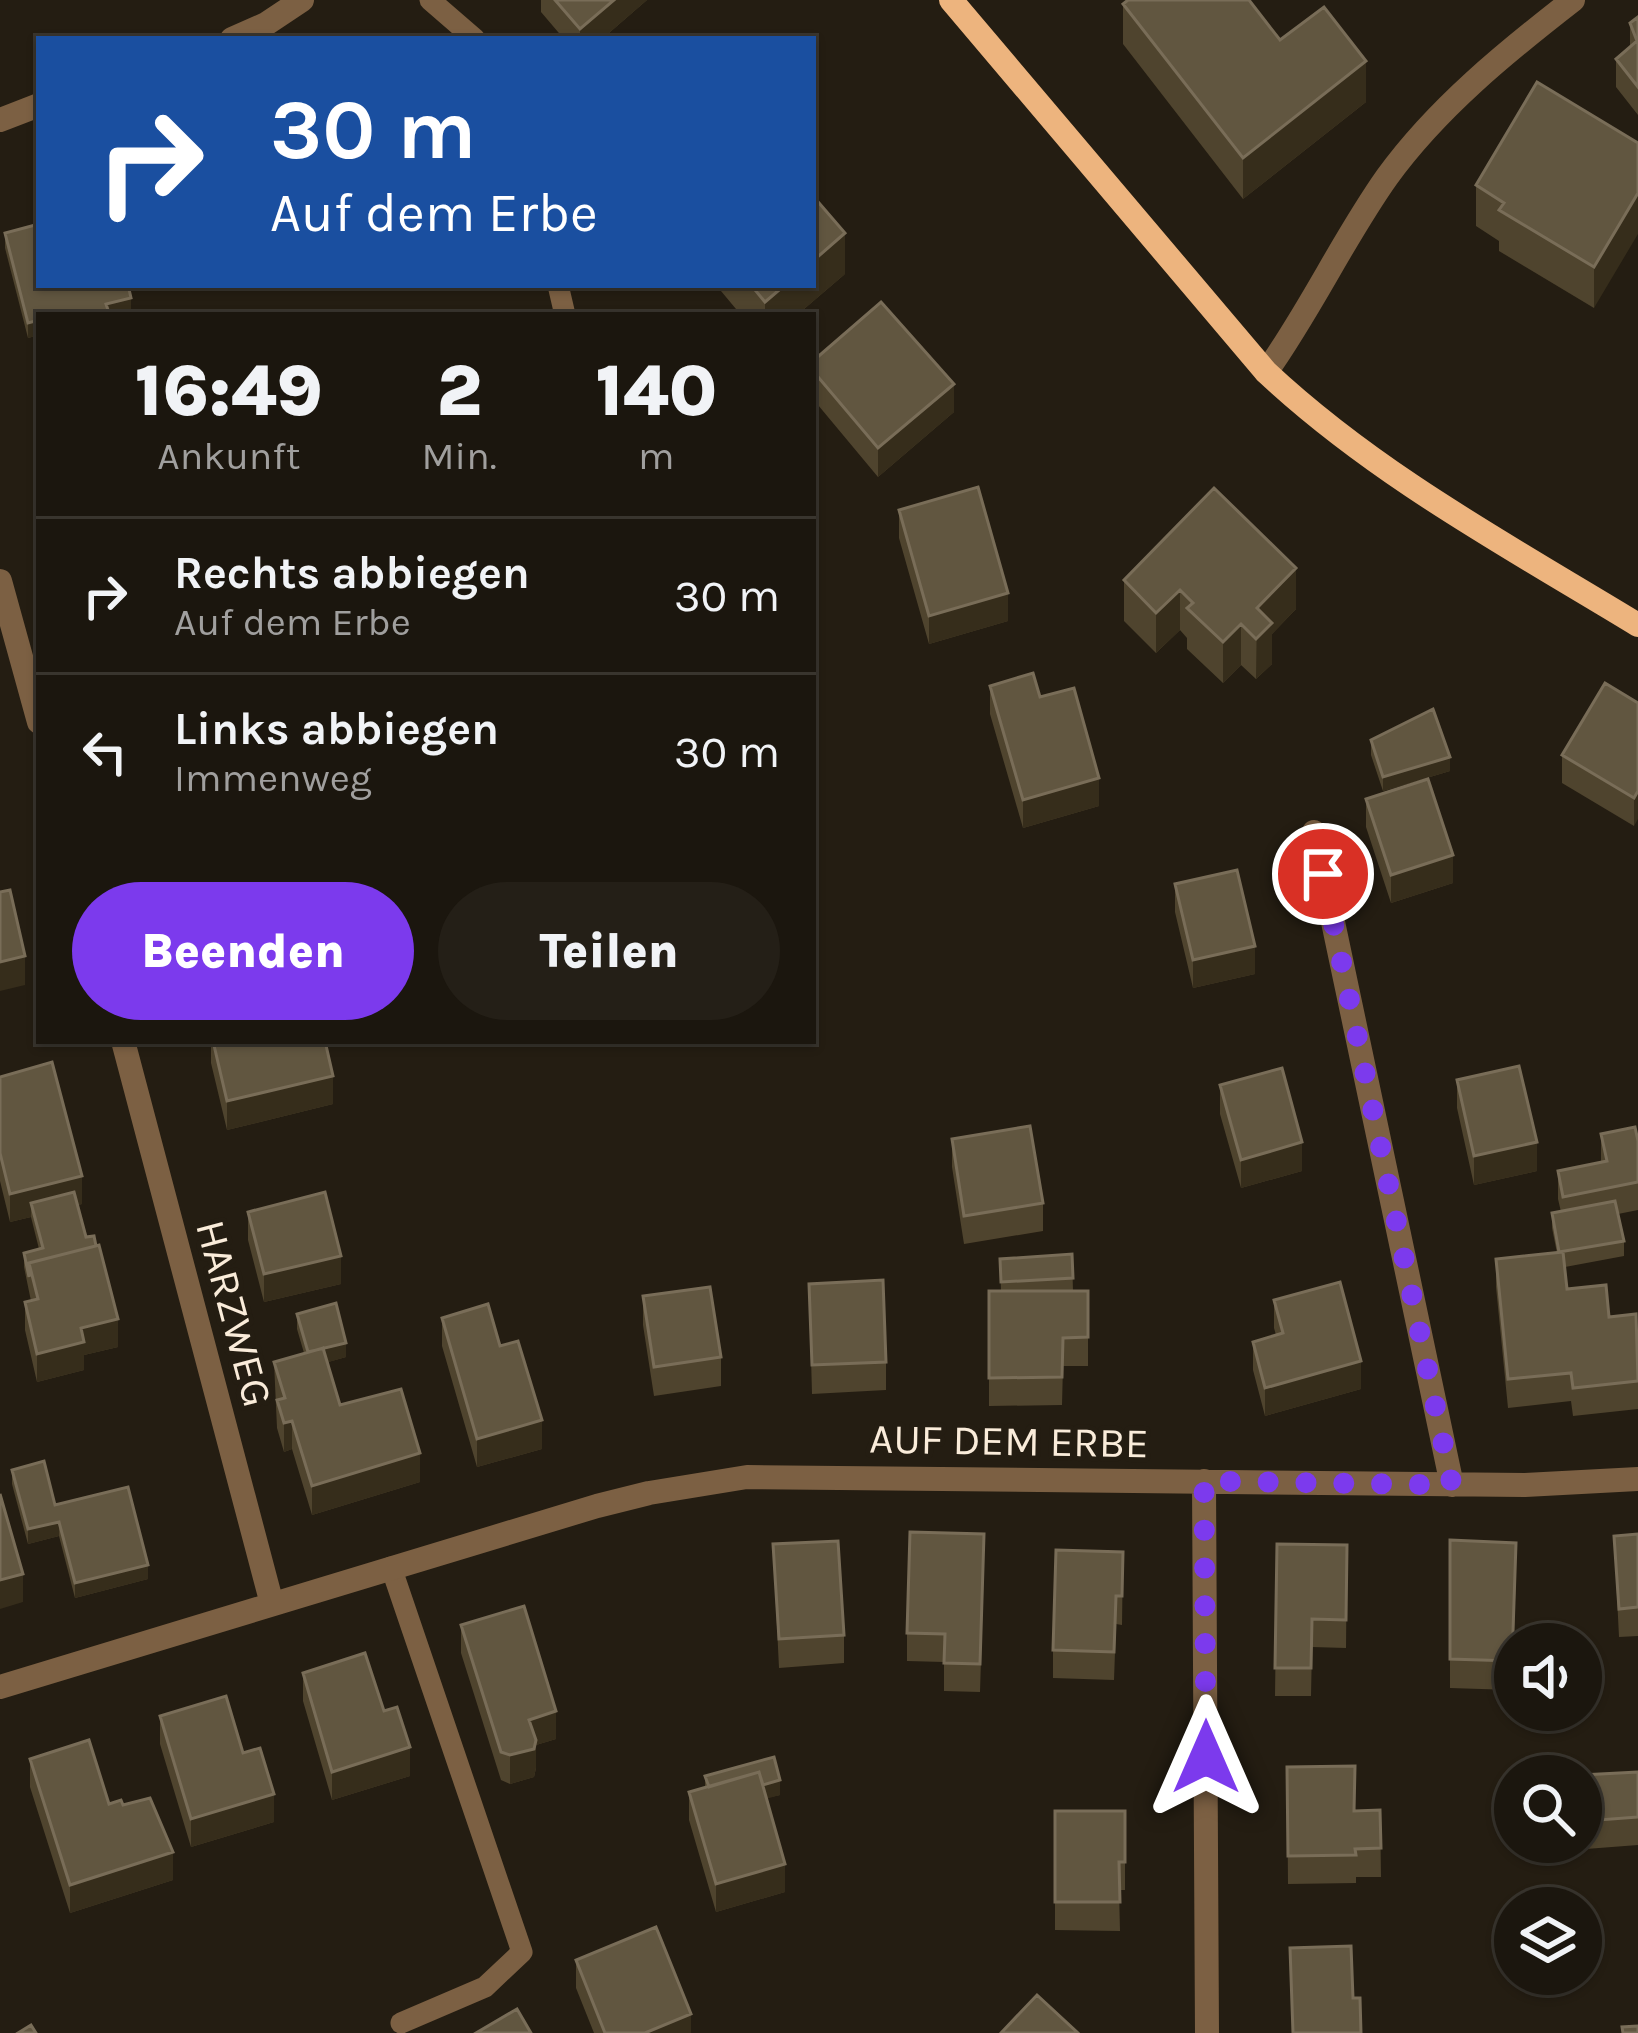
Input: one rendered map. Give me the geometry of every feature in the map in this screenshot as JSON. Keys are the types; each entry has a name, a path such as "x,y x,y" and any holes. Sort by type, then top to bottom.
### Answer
{"main road":[{"path":"951,0 1266,372 1398,478 1638,625"}],"street":[{"path":"239,36 302,0"},
{"path":"1266,372 1389,175 1461,95 1573,0"},
{"path":"0,120 36,106"},
{"path":"0,581 34,683"},
{"path":"1314,832 1452,1485"},
{"name":"HARZWEG","path":"124,1044 272,1604"},
{"name":"AUF DEM ERBE","path":"0,1688 649,1492 747,1477 1452,1485 1638,1479"},
{"path":"1204,1481 1207,2033"}],"lane":[{"path":"430,0 472,36"},
{"path":"391,1568 522,1952 484,1987 400,2023"}],"building":[{"path":"555,0 614,0 580,29"},
{"path":"1128,0 1249,0 1280,40 1324,7 1366,61 1243,158 1123,4"},
{"path":"1638,17 1638,87 1616,59 1637,41 1630,23"},
{"path":"1537,82 1638,143 1638,193 1594,267 1499,210 1504,203 1476,185"},
{"path":"816,199 845,233 816,258"},
{"path":"36,225 36,288 129,288 131,298 106,304 109,312 36,312 36,321 28,323 5,233"},
{"path":"753,288 781,288 765,302"},
{"path":"881,302 954,384 878,448 816,375 816,358"},
{"path":"978,487 1008,593 929,616 899,510"},
{"path":"1214,488 1296,568 1257,608 1272,623 1256,639 1241,624 1223,642 1187,608 1193,603 1180,590 1156,613 1124,580"},
{"path":"1033,673 1040,697 1074,688 1099,778 1023,800 990,686"},
{"path":"1605,683 1638,703 1638,791 1634,798 1562,755"},
{"path":"1433,709 1450,757 1383,777 1371,740"},
{"path":"1428,779 1453,855 1391,875 1366,799"},
{"path":"1237,870 1255,946 1193,960 1175,884"},
{"path":"10,890 25,956 0,962 0,892"},
{"path":"214,1044 326,1044 333,1076 227,1101"},
{"path":"52,1062 82,1176 10,1194 0,1153 0,1077"},
{"path":"1519,1066 1537,1142 1474,1156 1457,1080"},
{"path":"1282,1068 1302,1142 1241,1160 1220,1085"},
{"path":"1030,1126 1043,1203 964,1216 952,1139"},
{"path":"1635,1127 1638,1182 1563,1197 1558,1171 1607,1161 1601,1134"},
{"path":"74,1192 86,1237 94,1236 96,1246 29,1263 29,1277 24,1253 43,1248 31,1203"},
{"path":"325,1192 341,1256 264,1274 248,1212"},
{"path":"1615,1201 1624,1241 1559,1252 1552,1213"},
{"path":"99,1245 118,1319 81,1328 84,1342 37,1354 25,1302 38,1299 29,1263"},
{"path":"1563,1252 1567,1289 1606,1285 1609,1317 1636,1314 1638,1381 1573,1388 1571,1373 1508,1379 1496,1259"},
{"path":"1072,1254 1073,1278 1001,1282 1000,1259"},
{"path":"883,1280 886,1362 812,1365 809,1284"},
{"path":"1340,1282 1361,1361 1265,1388 1253,1342 1283,1333 1274,1300"},
{"path":"710,1287 721,1357 654,1367 643,1296"},
{"path":"989,1291 1088,1291 1088,1337 1063,1338 1062,1377 989,1378"},
{"path":"336,1303 346,1343 308,1352 297,1314"},
{"path":"488,1304 500,1346 518,1341 542,1420 477,1439 442,1318"},
{"path":"323,1348 340,1405 401,1389 420,1453 312,1486 292,1421 284,1423 277,1400 285,1398 274,1362"},
{"path":"44,1461 55,1505 128,1487 148,1565 75,1583 59,1522 28,1529 12,1470"},
{"path":"0,1494 23,1574 0,1580"},
{"path":"910,1532 984,1534 980,1664 944,1663 945,1634 907,1633"},
{"path":"1638,1534 1638,1607 1619,1609 1614,1536"},
{"path":"1450,1540 1516,1543 1513,1623 1494,1623 1494,1660 1450,1659"},
{"path":"838,1541 844,1635 779,1639 773,1544"},
{"path":"1277,1544 1347,1545 1346,1620 1312,1619 1311,1668 1275,1668"},
{"path":"1056,1550 1123,1552 1114,1652 1053,1650"},
{"path":"524,1606 556,1711 529,1720 534,1749 510,1755 501,1752 461,1625"},
{"path":"365,1653 384,1711 397,1707 410,1747 332,1772 303,1673"},
{"path":"226,1696 243,1753 260,1748 274,1794 191,1819 160,1716"},
{"path":"89,1740 109,1804 150,1798 173,1852 70,1885 30,1759"},
{"path":"774,1757 780,1780 763,1785 759,1772 709,1787 705,1776"},
{"path":"1355,1766 1354,1811 1380,1810 1381,1848 1355,1849 1356,1855 1288,1856 1287,1767"},
{"path":"759,1772 785,1864 716,1884 689,1792"},
{"path":"1638,1772 1638,1817 1602,1820 1602,1774"},
{"path":"1055,1811 1125,1811 1120,1902 1055,1902"},
{"path":"656,1927 691,2014 645,2033 605,2033 576,1960"},
{"path":"1351,1946 1353,1998 1360,1998 1361,2033 1293,2033 1290,1948"},
{"path":"1037,1995 1078,2033 1001,2033"},
{"path":"517,2009 531,2033 476,2033"},
{"path":"1638,2026 1638,2033 1623,2033 1622,2027"}],"route":[{"path":"1206,1757 1204,1481 1452,1485 1323,874"}]}
